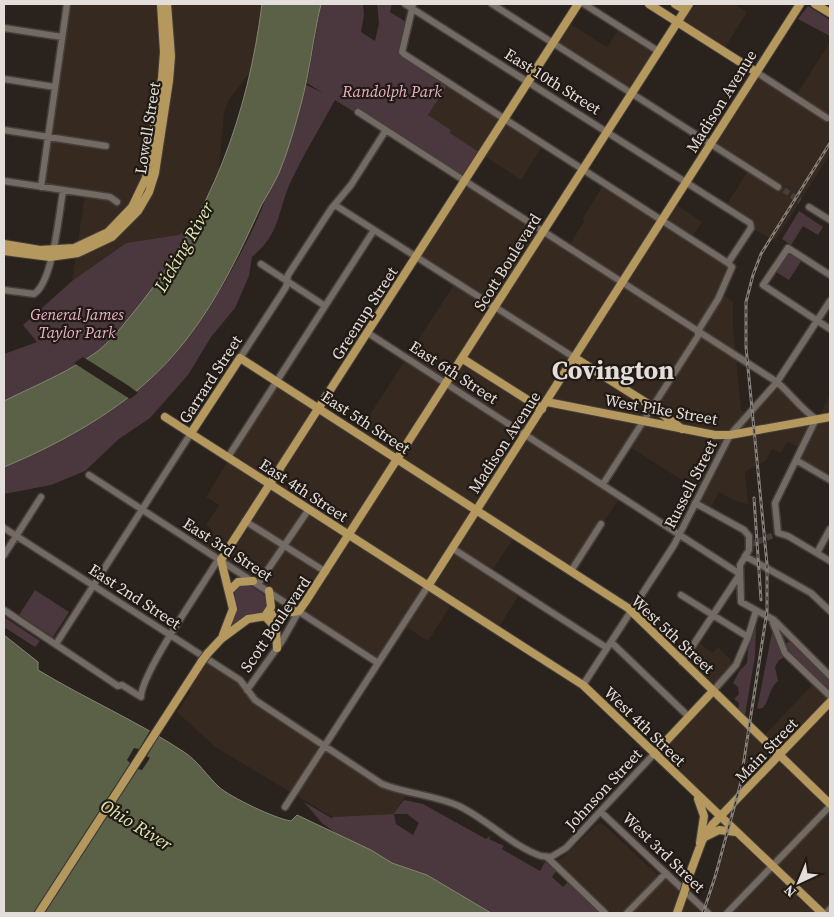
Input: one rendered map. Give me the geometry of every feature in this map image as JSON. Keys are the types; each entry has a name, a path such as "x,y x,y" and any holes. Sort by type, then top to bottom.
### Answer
{"main road":[{"name":"Lowell Street","path":"51,254 82,245 108,232 127,213 144,186 162,78 164,52 161,4"},
{"name":"Lowell Street","path":"51,254 87,250 112,237 132,219 149,192 155,173 170,68 167,4"},
{"name":"Greenup Street","path":"221,560 578,4"},
{"path":"649,4 756,72"},
{"path":"675,4 687,7"},
{"name":"Madison Avenue","path":"428,586 800,4"},
{"path":"815,4 830,13"},
{"name":"Scott Boulevard","path":"299,611 447,384 687,7"},
{"path":"4,244 51,254"},
{"path":"4,251 51,254"},
{"name":"East 5th Street","path":"240,358 476,510"},
{"name":"Garrard Street","path":"191,433 240,358"},
{"path":"575,358 653,407 683,430"},
{"path":"463,359 542,409"},
{"name":"West Pike Street","path":"547,402 683,430 730,435 830,417"},
{"name":"East 4th Street","path":"165,417 428,586"},
{"name":"West 5th Street","path":"476,510 631,611 830,805"},
{"path":"221,560 233,608 232,616 221,639"},
{"path":"230,590 238,582 255,582"},
{"name":"West 4th Street","path":"428,586 583,686 822,913"},
{"path":"265,616 271,607 269,591"},
{"path":"39,913 208,653 221,639 248,619 299,611"},
{"path":"265,616 276,628 277,648"},
{"name":"Johnson Street","path":"654,754 713,691"},
{"name":"Main Street","path":"700,845 721,816 830,702"},
{"path":"677,913 700,845 699,837 704,816 695,792"},
{"path":"705,836 724,829 737,832"}],"street":[{"path":"41,187 67,4"},
{"name":"East 10th Street","path":"405,4 413,6 528,82 751,224 751,228 728,263"},
{"path":"494,4 778,187"},
{"path":"584,4 658,51"},
{"path":"413,6 402,52 404,54 732,267 728,279 698,331 698,336 603,484"},
{"path":"4,28 62,37"},
{"path":"756,72 828,118"},
{"path":"4,79 55,87"},
{"path":"358,112 777,382 800,406 816,419 774,503 778,533 788,536 830,561"},
{"path":"4,130 106,146"},
{"name":"Garrard Street","path":"240,358 286,287 288,275 335,204 352,186 386,130"},
{"path":"4,181 110,198 117,202"},
{"path":"4,290 34,294 40,289 46,278 63,191"},
{"path":"335,204 575,358"},
{"path":"809,207 830,220"},
{"path":"228,457 374,230"},
{"path":"830,275 788,248 763,285 830,329"},
{"path":"261,264 325,306"},
{"name":"Russell Street","path":"583,686 680,534 730,435 777,382 830,301"},
{"name":"East 6th Street","path":"368,333 740,574"},
{"name":"Garrard Street","path":"56,644 191,433"},
{"path":"796,460 830,480"},
{"name":"East 3rd Street","path":"89,475 378,663"},
{"path":"4,555 41,497"},
{"path":"696,504 747,532 750,545 740,565 741,602 774,620 830,676"},
{"path":"255,582 284,546 309,509"},
{"path":"245,521 326,572"},
{"path":"572,571 601,524"},
{"name":"East 2nd Street","path":"4,528 240,680 255,700 382,784 396,790 429,796 459,806 534,854 547,857"},
{"path":"817,553 830,529"},
{"path":"452,548 609,646 688,716"},
{"path":"746,556 811,593 830,611"},
{"name":"Greenup Street","path":"56,644 118,686 122,685 141,696 141,687 216,564 221,560"},
{"path":"682,662 740,574"},
{"name":"Madison Avenue","path":"285,807 428,586"},
{"path":"681,595 748,637"},
{"path":"4,610 56,644"},
{"name":"Scott Boulevard","path":"247,690 277,648 299,611"},
{"path":"756,611 774,624 782,648 830,696"},
{"name":"Johnson Street","path":"713,691 736,665 748,637 756,611"},
{"path":"782,648 785,642 793,640"},
{"name":"Johnson Street","path":"547,857 558,854 566,848 654,754"},
{"path":"727,913 830,805"},
{"name":"West 3rd Street","path":"601,812 708,913"},
{"path":"547,857 605,913"},
{"path":"627,913 666,873"},
{"path":"826,913 830,909"}],"shaded area":[{"path":"67,4 262,4 257,44 250,72 229,100 224,113 219,169 210,194 194,227 178,235 126,243 72,281 85,194 41,187"},
{"path":"689,4 734,4 747,12 723,51 677,22"},
{"path":"567,22 607,47 620,27 658,51 632,93 553,43"},
{"path":"830,42 830,154 775,241 751,228 725,207 750,168 710,144 756,72 795,97"},
{"path":"449,83 543,145 521,180 450,133 451,130 428,115"},
{"path":"465,182 568,247 604,184 661,220 673,202 702,222 692,237 732,267 721,293 733,302 733,326 741,410 750,414 777,382 816,419 821,414 830,394 830,480 796,460 801,448 787,442 781,453 772,449 766,460 745,472 748,504 735,501 719,492 709,511 695,503 701,492 628,446 603,484 621,496 571,571 516,535 491,572 521,592 497,630 453,602 428,641 403,625 378,663 199,546 211,529 206,525 219,505 206,497 277,381 358,433 455,283 416,257"},
{"path":"696,641 713,653 718,647 736,665 713,691 762,738 830,666 830,913 627,913 666,873 706,911 731,830 654,754 712,691 682,662"},
{"path":"204,656 240,680 255,700 382,784 408,793 393,814 332,817 215,747 177,712 191,691 185,687"},
{"path":"602,823 658,875 621,913 612,913 601,905 556,862 568,853 597,824"}],"green space":[{"name":"Randolph Park","path":"321,4 363,4 364,15 361,32 375,41 379,23 377,4 392,4 390,12 409,24 402,52 449,83 428,115 451,130 450,133 482,154 465,182 335,100 292,179 274,230 262,248 252,257 249,276 235,308 211,337 188,375 150,418 119,439 85,471 51,485 4,494 4,467 80,430 134,393 180,347 220,291 260,213 306,85 323,93 307,83"},
{"path":"808,6 830,20 830,36 798,19"},
{"path":"799,211 823,227 818,235 803,226 791,245 782,239"},
{"name":"General James Taylor Park","path":"194,227 150,293 112,339 87,359 4,401 4,354 37,342 23,325 72,281 126,243 178,235"},
{"path":"788,248 803,258 789,280 773,270"},
{"path":"248,584 263,594 270,603 263,612 246,616 230,628 235,615 235,588"},
{"path":"35,590 69,612 53,637 19,615"},
{"path":"4,617 40,641 35,647 4,627"},
{"path":"756,624 755,656 745,715 738,710 739,703 734,699 739,694 738,687 733,683 740,670 747,663 748,650"},
{"path":"773,627 776,630 783,658 779,660 775,667 778,681 763,708 757,709"},
{"path":"788,642 792,643 830,679 830,693 786,651 785,645"},
{"path":"404,800 423,804 486,839 491,835 489,839 504,846 502,849 540,871 545,862 557,870 552,877 563,887 568,882 600,913 491,913 427,875 392,863 371,850 337,834 322,823 304,802 333,819 332,817 393,814","holes":["394,814 407,814 419,823 413,835 396,824"]}],"water":[{"name":"Licking River","path":"262,4 321,4 304,92 294,130 277,177 227,276 200,321 184,342 168,362 134,393 80,430 4,467 4,401 76,365 104,346 141,303 166,269 187,235 206,199 236,124 256,45"},
{"name":"Ohio River","path":"4,635 38,662 38,670 148,730 184,752 219,787 243,802 291,821 297,815 371,850 392,863 427,875 491,913 4,913"}],"pier":[{"path":"83,357 138,393 130,399 74,363"},
{"path":"151,729 160,734 147,756 150,758 142,770 138,769 45,913 33,913 130,763 127,760 134,748 139,749"}],"tunnel":[{"path":"784,190 800,201"},
{"path":"750,545 778,533"}],"railway":[{"path":"703,913 740,786 767,611 767,564 746,347 746,302 761,254 830,143"},
{"path":"754,498 761,600"}],"district":[{"name":"Covington","path":"613,370"}]}
